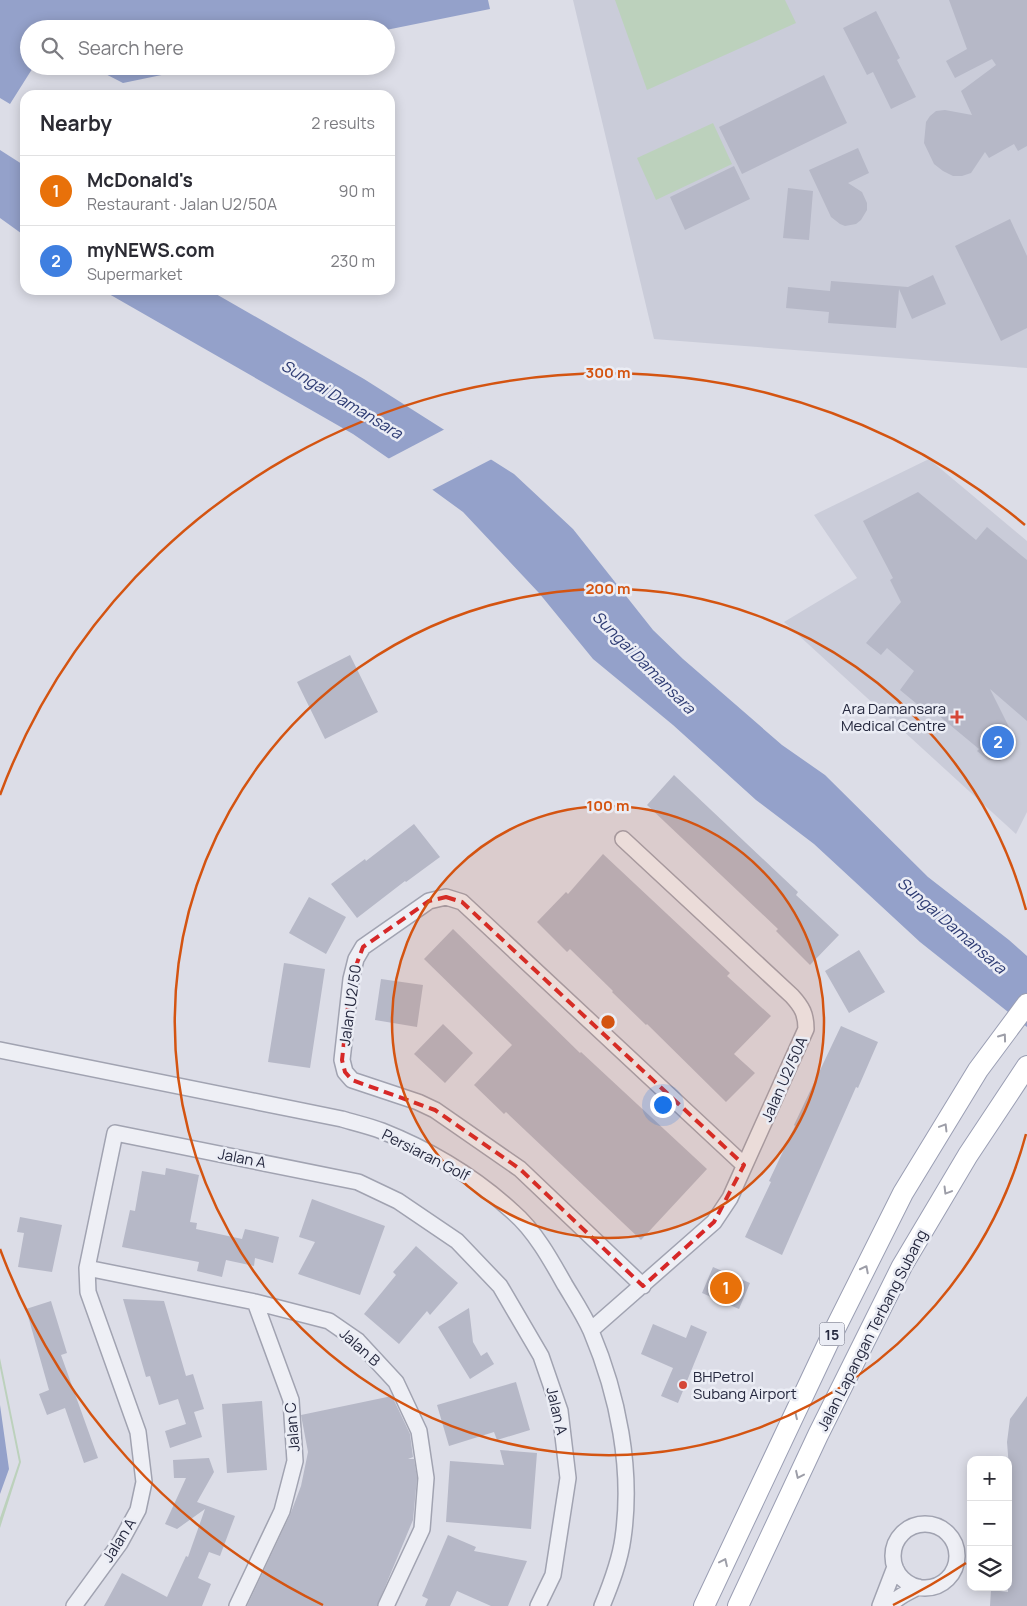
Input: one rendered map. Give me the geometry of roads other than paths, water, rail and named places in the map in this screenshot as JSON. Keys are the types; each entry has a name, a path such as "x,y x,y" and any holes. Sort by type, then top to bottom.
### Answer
{"main road":[{"name":"Jalan Lapangan Terbang Subang","path":"704,1606 830,1339 903,1193 978,1070 1027,1004"},
{"name":"Jalan Lapangan Terbang Subang","path":"738,1606 818,1434 902,1266 1010,1090 1027,1066"}],"street":[{"name":"Jalan U2/50A","path":"591,1330 714,1222 730,1198 801,1044 806,1029 806,1017 801,1006 792,996 624,839"},
{"name":"Jalan U2/50","path":"643,1286 520,1169 435,1110 418,1102 352,1080 344,1072 342,1060 351,979 356,959 363,947 429,901 446,897 462,902 744,1166"},
{"name":"Persiaran Golf","path":"0,1050 342,1120 381,1131 415,1146 475,1180 515,1213 546,1252 591,1330 612,1389 623,1442 626,1485 623,1538 613,1580 602,1606"},
{"name":"Jalan A","path":"74,1606 120,1543 138,1510 144,1482 138,1432 88,1292 87,1268 115,1133 358,1182 398,1201 457,1241 500,1286 541,1356 560,1411 568,1478 553,1575 538,1606"},
{"name":"Jalan B","path":"87,1268 254,1302 329,1321 358,1341 396,1382 419,1431 426,1478 422,1529 386,1606"},
{"name":"Jalan C","path":"237,1606 282,1511 295,1461 291,1400 254,1302"},
{"path":"917,1525 937,1526 953,1540 957,1560 954,1570 939,1585 929,1588 918,1587 908,1583 896,1567 894,1557 895,1546 907,1530 917,1525"},
{"path":"880,1606 896,1567"},
{"path":"890,1606 902,1596 918,1587"}],"water":[{"path":"0,0 488,0 490,9 395,28 395,20 20,20 20,75 28,75 10,104 0,98"},
{"path":"107,75 162,75 123,83"},
{"path":"0,150 20,163 20,232 0,218"},
{"name":"Sungai Damansara","path":"111,295 218,295 364,379 514,474 573,529 653,630 683,659 782,745 825,775 928,877 1027,956 1027,1027 920,942 814,844 756,800 673,725 593,659 539,593 463,512 353,434"},
{"path":"0,1405 9,1469 0,1494"}],"place":[{"name":"Ara Damansara Medical Centre","path":"957,717"},
{"name":"myNEWS.com","path":"998,742"},
{"name":"McDonald's","path":"726,1288"},
{"name":"BHPetrol Subang Airport","path":"683,1385"}]}
